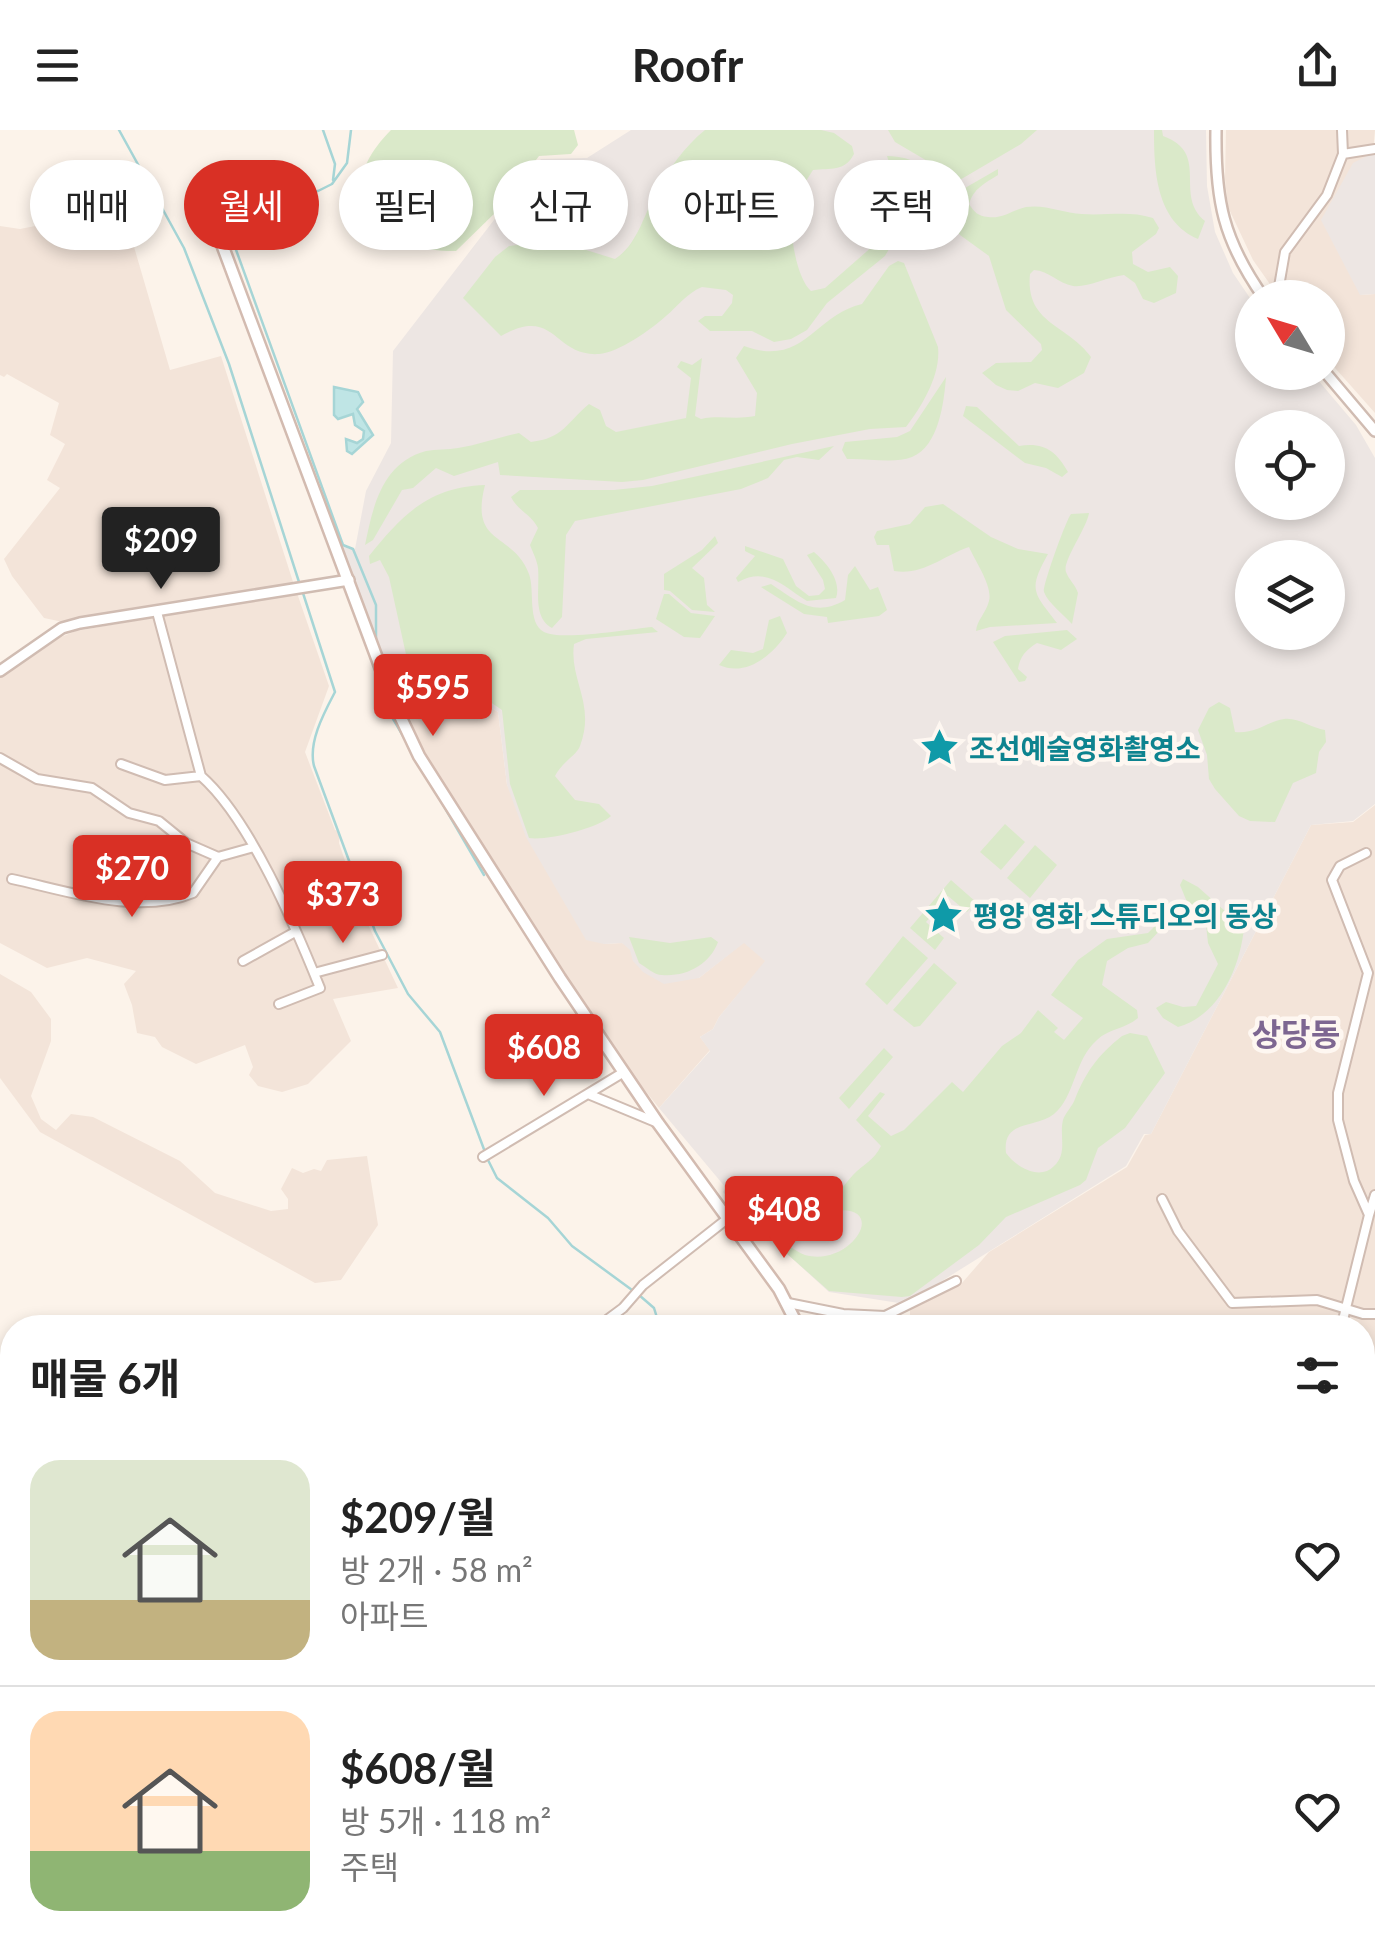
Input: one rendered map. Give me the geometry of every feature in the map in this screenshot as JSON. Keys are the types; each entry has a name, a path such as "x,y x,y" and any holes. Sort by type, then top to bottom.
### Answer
{"main road":[{"path":"224,250 393,700 419,756 560,978 794,1315"}],"street":[{"path":"1216,130 1219,201 1240,263 1252,280"},
{"path":"1280,280 1284,252 1328,195 1343,154 1342,130"},
{"path":"1343,154 1375,149"},
{"path":"1341,390 1375,432"},
{"path":"0,671 62,628 349,580"},
{"path":"156,612 202,776 224,799 254,847 320,988 279,1004"},
{"path":"0,758 37,778 92,788 129,813 159,821 186,843 218,857 254,847"},
{"path":"121,764 165,780 202,776"},
{"path":"1366,852 1340,866 1332,886 1368,973 1342,1074 1338,1108 1354,1181 1369,1215"},
{"path":"12,879 106,899 146,903 193,893 218,857"},
{"path":"244,961 295,932"},
{"path":"314,973 382,954"},
{"path":"483,1158 624,1072"},
{"path":"588,1094 658,1123"},
{"path":"1344,1315 1375,1194"},
{"path":"1162,1199 1178,1231 1232,1303 1317,1300 1375,1314"},
{"path":"611,1315 726,1218"},
{"path":"887,1315 956,1281"},
{"path":"788,1303 853,1315"}],"shaded area":[{"name":"조선예술영화촬영소","path":"631,130 1206,130 1207,186 1215,232 1238,280 1235,390 1326,390 1343,410 1235,410 1235,520 1345,520 1345,412 1375,458 1375,804 1353,821 1311,825 1151,1134 1144,1134 1126,1166 905,1304 829,1292 740,1211 723,1192 726,1188 659,1108 710,1051 700,1037 713,1029 765,961 744,943 699,978 664,984 643,972 622,943 586,940 526,837 507,785 498,712 444,676 402,700 337,543 355,549 366,491 391,443 393,351 493,221 493,250 628,250 628,160 541,159 587,158"},
{"path":"1226,130 1375,130 1360,295 1375,294 1375,413 1345,379 1345,280 1267,280 1228,207"},
{"path":"1375,152 1375,294 1360,295 1321,220 1353,163"},
{"path":"0,226 30,227 30,250 135,250 170,370 221,356 294,585 63,622 44,618 4,559 60,488 47,480 65,444 50,435 59,403 7,374 0,375"},
{"path":"297,593 329,686 305,752 335,830 340,832 339,843 363,914 398,988 333,999 351,1041 308,1084 282,1092 258,1086 249,1075 253,1067 245,1045 196,1064 162,1047 155,1037 137,1033 124,984 136,971 87,958 47,968 0,943 0,675 51,641 76,631"},
{"path":"444,676 498,712 507,785 604,944 622,943 699,978 744,942 766,961 713,1029 700,1037 710,1050 659,1108 576,992 424,752 402,700"},
{"path":"1375,805 1375,1315 910,1315 910,1307 962,1283 989,1252 1127,1167 1145,1135 1151,1134 1311,825 1353,822"},
{"path":"0,974 31,992 51,1019 51,1041 31,1096 41,1119 56,1130 71,1114 93,1117 180,1161 215,1193 271,1211 288,1209 288,1199 281,1189 292,1168 303,1173 321,1171 327,1160 367,1156 378,1225 341,1280 315,1283 40,1132 0,1078"}],"green space":[{"path":"391,130 574,130 578,145 571,154 539,156 536,160 493,160 493,215 473,234 473,160 369,160"},
{"path":"705,130 821,130 834,133 852,146 854,154 849,160 834,160 834,168 814,170 814,160 677,160"},
{"path":"888,130 1037,130 969,175 969,160 926,160 895,142"},
{"path":"1154,130 1162,130 1163,136 1177,143 1185,153 1192,199 1205,221 1198,239 1173,220 1160,193"},
{"path":"998,169 998,175 973,194 969,204 969,186"},
{"path":"969,204 979,215 988,217 1033,206 1082,214 1144,216 1153,218 1159,228 1132,252 1133,264 1148,272 1170,267 1178,276 1176,293 1154,303 1143,299 1135,283 1124,275 1073,286 1034,270 1030,274 1030,291 1041,314 1091,357 1084,373 1058,388 1035,383 1018,391 1007,390 982,373 996,363 1031,362 1042,350 1041,344 1006,310 989,256 969,242"},
{"path":"648,209 648,250 794,250 811,291 825,288 868,250 888,250 827,303 807,330 774,342 752,331 710,331 698,321 705,316 722,316 732,303 733,295 726,290 702,287 625,345 599,354 572,348 533,326 501,336 463,298 504,250 586,250 615,259 628,250"},
{"path":"898,261 904,263 938,347 933,379 906,427 870,429 792,444 622,482 500,475 498,462 454,476 436,468 413,488 402,490 373,540 365,545 382,488 399,465 411,457 519,433 531,442 542,440 558,433 589,404 600,410 606,426 616,432 686,418 691,378 677,367 681,361 692,365 702,358 695,416 755,416 757,393 736,358 744,346 764,351 795,345 832,318 862,304 889,266"},
{"path":"946,377 938,422 921,451 897,460 847,459 842,450 845,442 897,437 910,431"},
{"path":"966,406 977,407 1019,446 1036,445 1048,450 1068,472 1062,477 1025,463 963,416"},
{"path":"834,446 819,460 784,460 768,478 741,489 575,521 566,535 562,617 552,628 542,617 538,568 530,545 538,528 511,497 520,490 652,486"},
{"path":"485,485 483,519 495,537 522,560 531,581 533,614 539,628 565,635 652,627 658,632 586,639 574,644 584,731 578,749 555,776 575,800 599,804 611,816 572,833 529,838 510,784 502,710 445,671 427,678 407,659 389,577 380,560 370,564 369,556 381,541 419,506 448,491"},
{"path":"943,504 991,537 1018,549 1048,554 1036,590 1057,623 976,631 990,595 969,547 914,571 894,571 889,545 877,545 877,531 910,524 925,507"},
{"path":"1089,513 1066,567 1078,593 1072,624 1049,600 1044,587 1071,514"},
{"path":"715,536 718,543 692,568 704,578 707,605 715,612 692,610 664,590 664,574 702,550"},
{"path":"745,546 783,559 796,586 809,596 819,595 825,589 807,555 814,552 835,579 836,598 807,601 767,577 738,582 736,578 755,556 745,551"},
{"path":"855,566 870,590 878,587 887,610 879,616 828,623 827,617 804,614 761,587 771,584 806,605 834,605 845,600 848,575"},
{"path":"664,594 691,613 715,616 700,638 684,637 656,619"},
{"path":"780,616 787,633 766,656 739,668 719,665 731,650 753,653 763,649 769,620"},
{"path":"1067,630 1077,639 1061,650 1037,643 1027,651 1018,669 1027,677 1019,682 993,642 1005,636"},
{"path":"1219,702 1230,708 1235,732 1289,719 1325,730 1326,742 1319,752 1316,773 1293,783 1275,822 1250,821 1239,816 1209,779 1207,755 1198,730 1209,708"},
{"path":"1005,824 1025,842 1001,870 980,852"},
{"path":"1035,845 1057,865 1030,898 1007,878"},
{"path":"1183,879 1198,887 1244,928 1238,958 1225,988 1205,1012 1178,1027 1156,1008 1166,1002 1196,1006 1218,964 1208,943 1206,925 1187,902 1180,885"},
{"path":"951,880 976,902 967,912 948,896 926,922 944,938 935,950 910,928"},
{"path":"1174,907 1177,912 1148,943 1128,948 1107,961 1102,985 1137,1010 1138,1018 1101,1036 1089,1048 1066,1098 1054,1114 1014,1130 1006,1142 1006,1153 1022,1167 1042,1172 1054,1166 1061,1156 1064,1117 1093,1065 1122,1036 1147,1036 1165,1073 1125,1128 1098,1148 1086,1180 1080,1185 1006,1217 979,1245 910,1296 829,1291 768,1237 772,1233 805,1255 822,1256 850,1244 862,1224 859,1216 828,1208 881,1146 856,1120 880,1092 885,1094 868,1116 891,1136 904,1130 952,1082 963,1092 1038,1010 1058,1028 1054,1032 1064,1040 1083,1018 1051,995 1078,960 1107,939 1148,933"},
{"path":"903,936 928,958 887,1005 865,984"},
{"path":"629,937 670,943 711,937 718,942 696,968 662,975 639,963"},
{"path":"934,963 957,983 920,1026 914,1027 893,1010"},
{"path":"884,1048 893,1057 849,1109 839,1098"}],"water":[{"path":"334,387 358,392 363,402 357,409 373,435 352,454 347,451 346,439 357,443 363,439 364,431 355,425 353,414 338,419 334,415"}],"waterway":[{"path":"119,130 184,248 229,364 299,582"},
{"path":"323,130 335,164 333,180"},
{"path":"351,130 347,163 332,184 318,191 299,192 287,201 241,217 235,223 235,247 343,545 353,549 376,605 376,640 399,700"},
{"path":"302,590 335,692 315,738 314,766 375,931 408,994 440,1032 485,1152"},
{"path":"391,702 385,705 484,875"},
{"path":"488,1160 497,1178 548,1218 572,1246 632,1290"},
{"path":"639,1295 656,1315"}],"place":[{"name":"조선예술영화촬영소","path":"939,748"},
{"name":"평양 영화 스튜디오의 동상","path":"943,915"}],"district":[{"name":"상당동","path":"1296,1033"}]}
